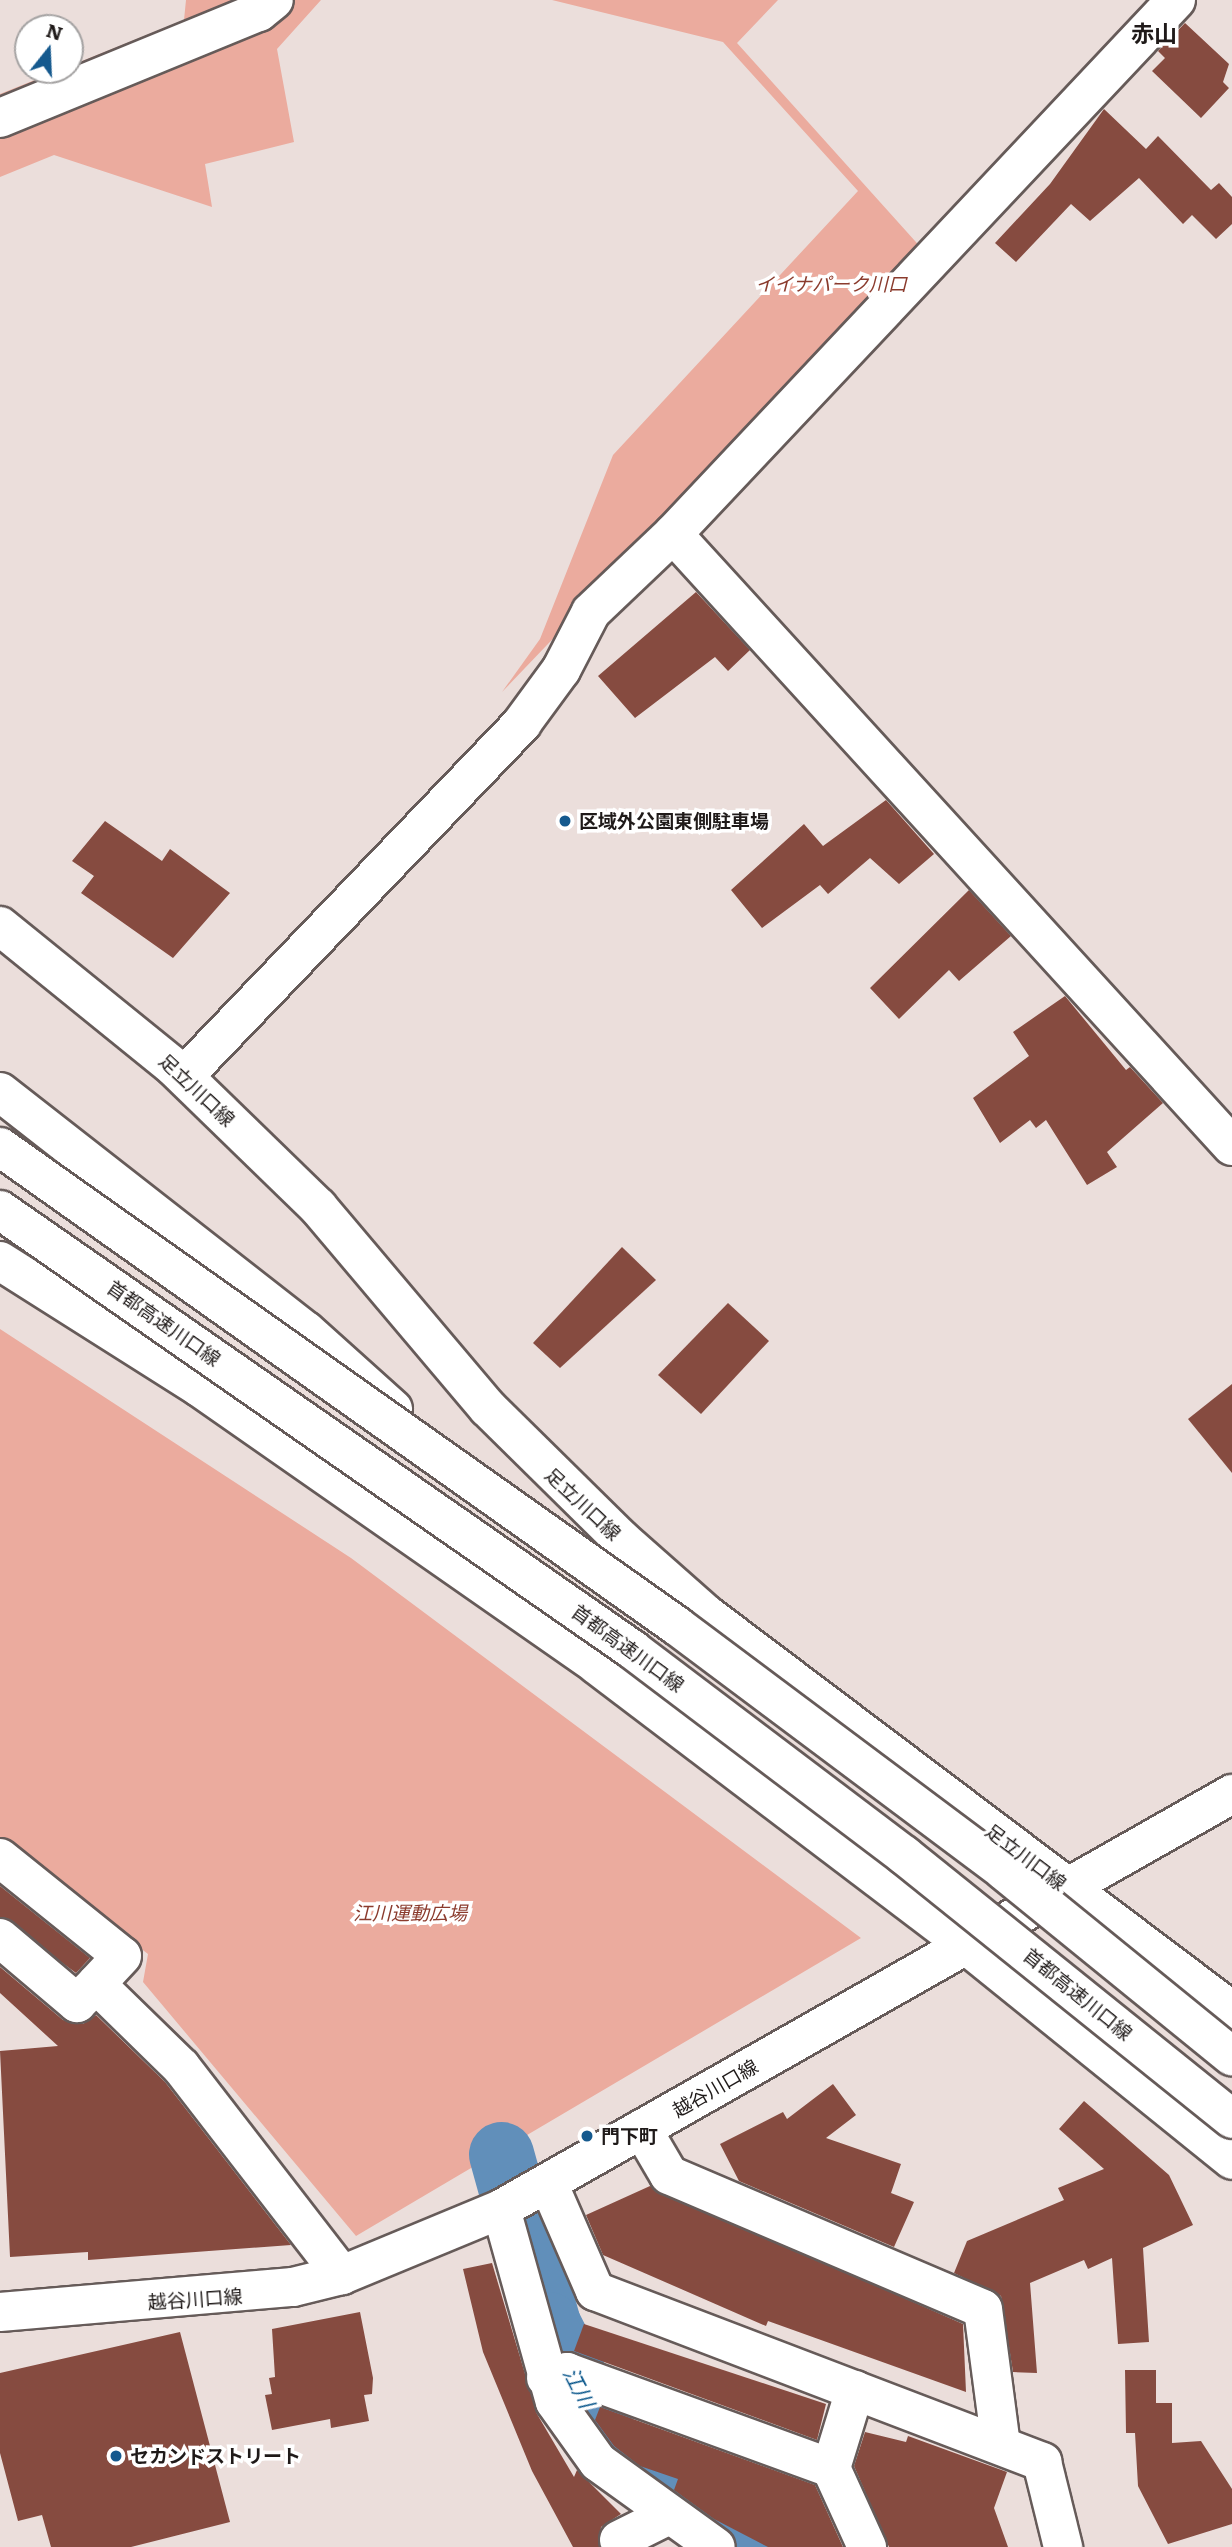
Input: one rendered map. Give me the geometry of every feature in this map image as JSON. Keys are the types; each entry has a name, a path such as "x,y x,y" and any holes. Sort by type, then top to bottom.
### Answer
{"main road":[{"path":"0,118 259,12 274,0"},
{"path":"184,1076 522,723 561,670 591,612 673,534 1176,0"},
{"path":"673,534 1232,1146"},
{"name":"足立川口線","path":"0,926 184,1076 318,1207 488,1408 611,1530 707,1615 1232,2011"},
{"path":"0,1092 306,1331 461,1470"},
{"path":"0,1147 461,1470 1004,1871 1232,2056"},
{"name":"首都高速川口線","path":"0,1210 633,1650 904,1855 1232,2119"},
{"path":"0,1261 404,1528 597,1665 966,1945 1232,2160"},
{"name":"越谷川口線","path":"0,2312 244,2296 342,2275 501,2209 549,2185 642,2129 966,1945 1070,1891 1232,1794"},
{"path":"0,1858 122,1956 77,2003 0,1938"},
{"path":"96,1984 181,2067 342,2275"},
{"path":"642,2129 670,2175 983,2309 1001,2445"},
{"path":"549,2185 596,2291 1042,2462 1063,2547"},
{"path":"501,2209 546,2378 598,2462 716,2547"},
{"path":"546,2378 567,2372 831,2468"},
{"path":"855,2390 831,2468 867,2547"},
{"path":"619,2540 669,2515"}],"green space":[{"path":"186,0 321,0 277,49 294,142 205,164 212,207 54,155 0,177 0,94 25,84 84,84 84,60 184,20"},
{"name":"イイナパーク川口","path":"552,0 778,0 737,43 924,251 502,692 540,639 613,455 858,191 723,42"},
{"name":"江川運動広場","path":"0,1329 351,1558 861,1938 356,2236 143,1982 148,1954 0,1840"}],"building":[{"path":"1185,23 1229,64 1223,82 1229,88 1201,118 1152,71 1165,58 1158,51"},
{"path":"1104,109 1146,149 1158,136 1211,190 1219,183 1232,197 1232,224 1216,239 1192,215 1183,224 1139,178 1090,221 1071,204 1016,262 995,243 1050,184"},
{"path":"696,592 750,650 728,671 715,657 635,718 598,676"},
{"path":"886,800 934,854 899,884 870,858 828,894 820,885 762,928 731,890 804,824 823,846"},
{"path":"105,821 162,861 170,849 230,893 173,958 81,893 94,876 72,861"},
{"path":"969,890 1011,936 959,981 949,970 899,1019 870,988"},
{"path":"1065,996 1126,1070 1130,1067 1163,1103 1107,1152 1117,1167 1087,1185 1046,1120 1036,1128 1030,1120 1000,1143 973,1098 1029,1056 1013,1032"},
{"path":"622,1247 656,1280 560,1368 533,1343"},
{"path":"728,1303 769,1341 701,1414 658,1375"},
{"path":"1232,1384 1232,1473 1188,1419"},
{"path":"0,1886 90,1958 76,1973 0,1917"},
{"path":"0,1967 63,2020 83,2024 96,2015 165,2082 291,2245 88,2260 88,2252 10,2257 0,2051 58,2046 0,1993"},
{"path":"833,2084 856,2115 826,2138 901,2164 891,2193 914,2202 894,2247 739,2181 720,2144 783,2112 787,2119"},
{"path":"1084,2101 1169,2175 1193,2225 1143,2248 1149,2342 1118,2344 1112,2258 1088,2269 1084,2260 1030,2283 1037,2373 1013,2372 1001,2296 954,2273 967,2241 1064,2200 1058,2188 1104,2169 1059,2129"},
{"path":"650,2186 963,2324 966,2392 768,2321 766,2326 603,2255 586,2215"},
{"path":"492,2263 537,2414 574,2477 577,2470 621,2514 601,2527 599,2547 573,2547 532,2471 483,2352 463,2269"},
{"path":"360,2312 373,2378 372,2394 364,2395 369,2421 331,2428 330,2419 272,2430 265,2395 272,2394 269,2378 275,2377 272,2329"},
{"path":"584,2324 826,2404 817,2440 574,2351"},
{"name":"セカンドストリート","path":"180,2332 230,2522 131,2547 51,2547 42,2515 18,2521 0,2453 0,2373"},
{"path":"1125,2370 1156,2370 1156,2403 1172,2403 1172,2443 1201,2441 1232,2489 1232,2524 1168,2544 1138,2486 1135,2433 1126,2433"},
{"path":"600,2407 815,2485 843,2547 768,2547 714,2519 674,2490 678,2479 640,2466 614,2446 595,2420"},
{"path":"865,2432 906,2442 908,2436 1007,2472 994,2508 1008,2547 889,2547 854,2466"}],"waterway":[{"name":"江川","path":"501,2154 548,2324 611,2448 680,2508 759,2547"}],"place":[{"name":"区域外公園東側駐車場","path":"565,821"},
{"name":"門下町","path":"587,2136"},
{"name":"セカンドストリート","path":"116,2456"}],"district":[{"name":"赤山","path":"1154,32"}]}
